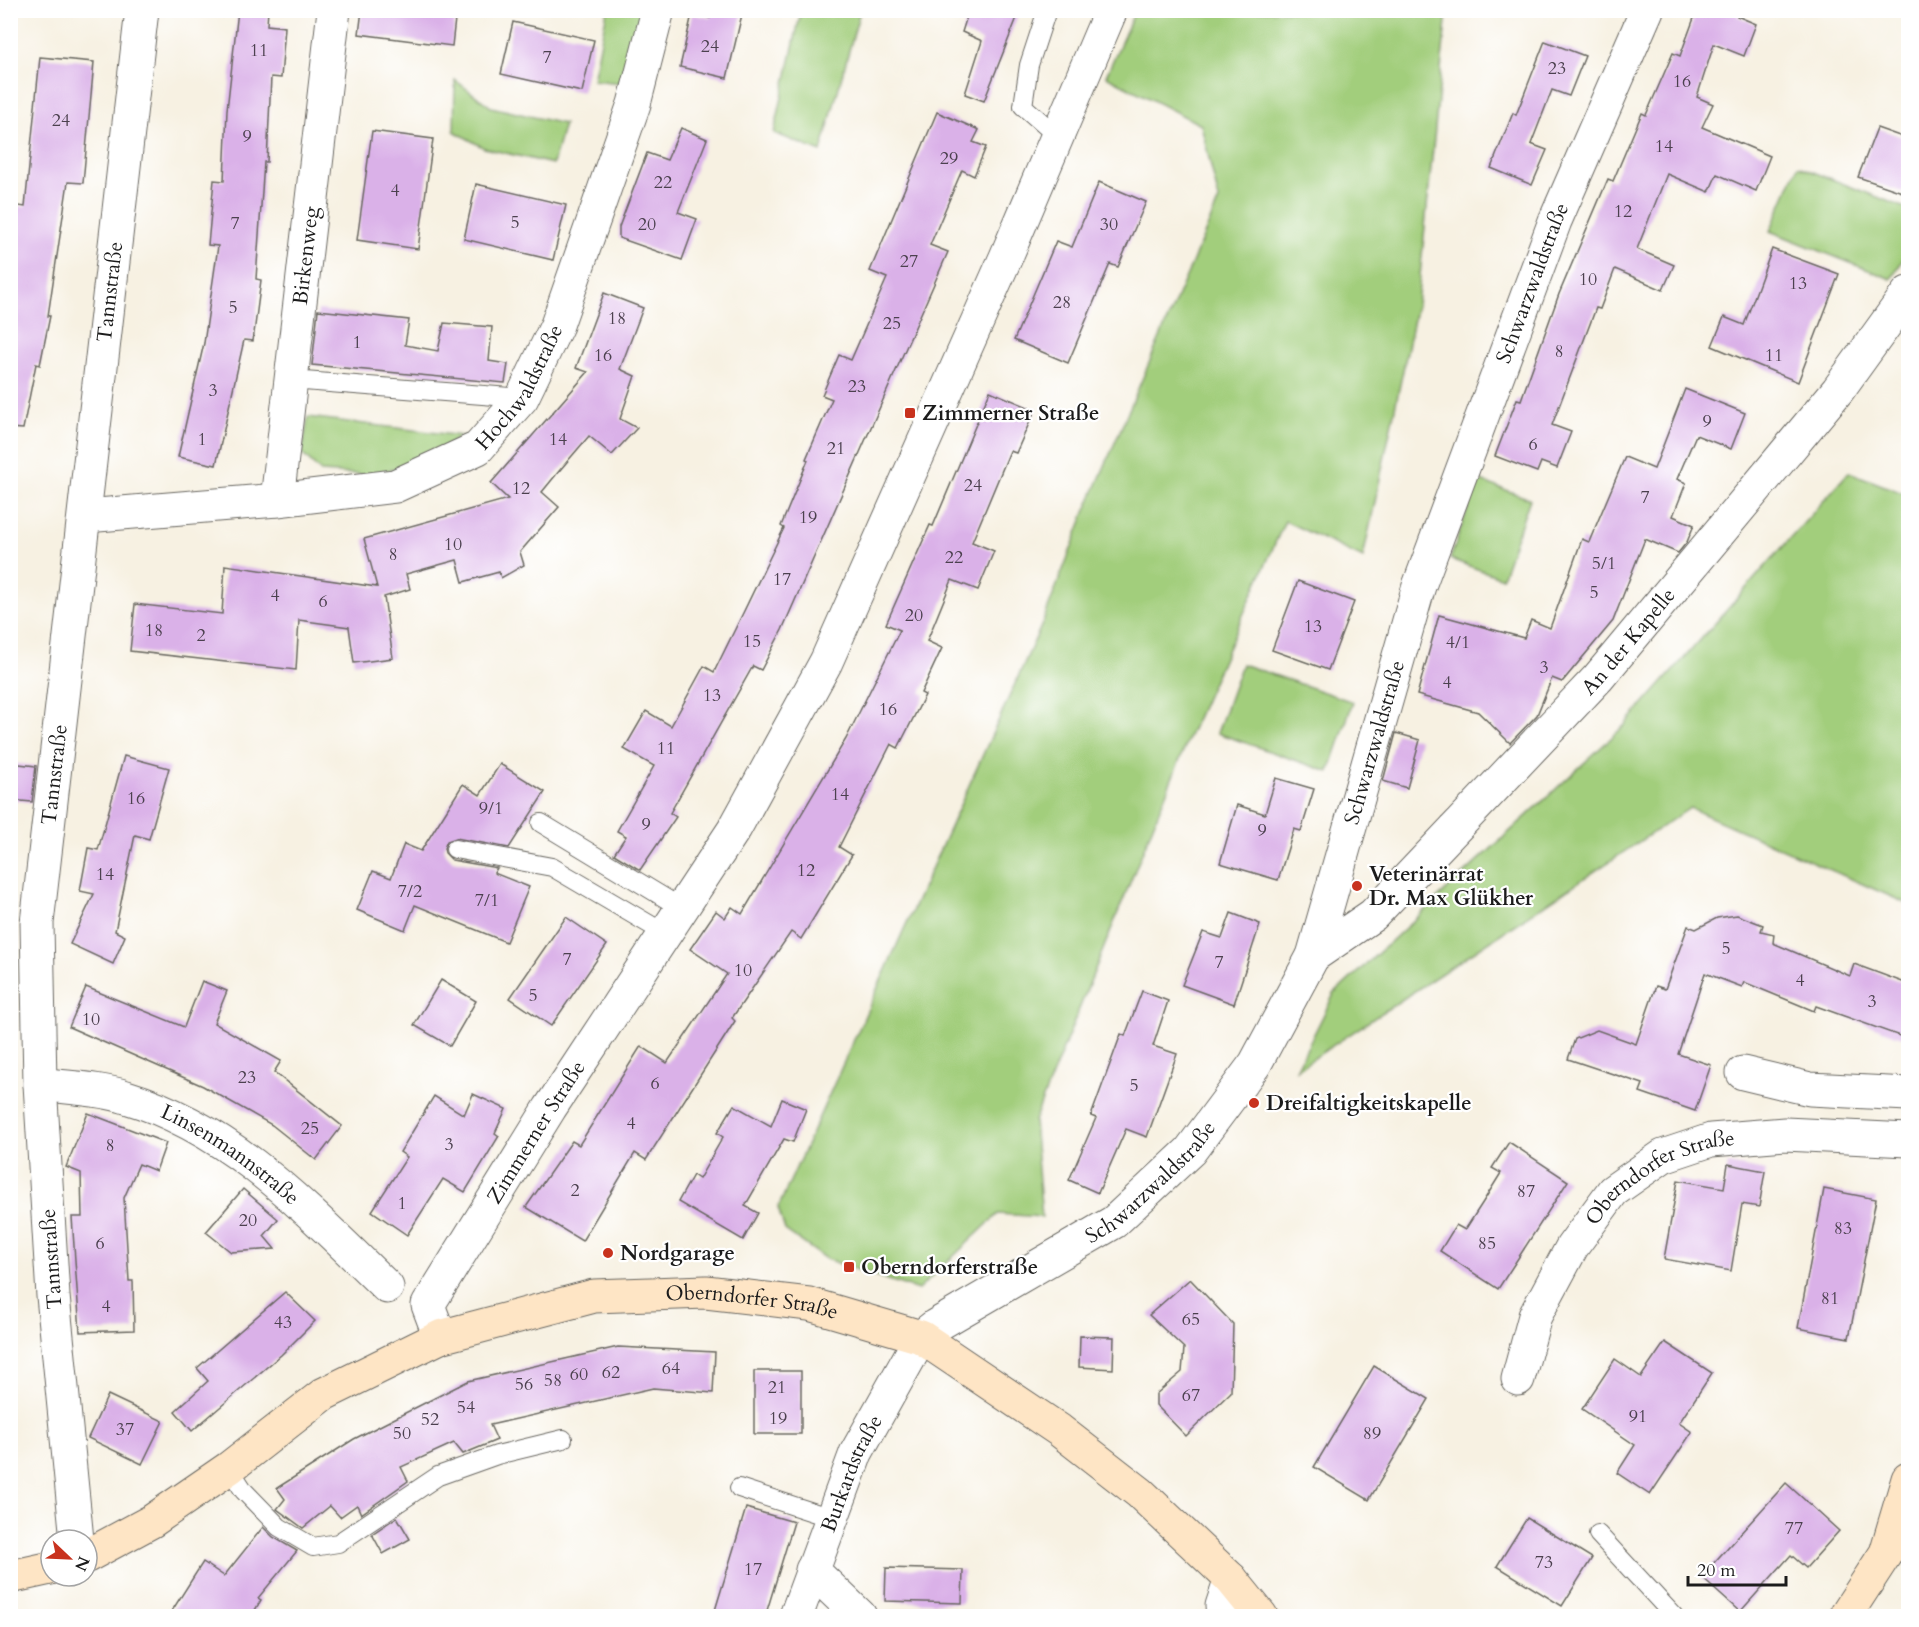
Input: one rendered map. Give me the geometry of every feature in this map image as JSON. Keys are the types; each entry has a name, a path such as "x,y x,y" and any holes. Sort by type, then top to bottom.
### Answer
{"street":[{"name":"Tannstraße","path":"76,1528 53,1296 40,1084 38,923 142,10"},
{"name":"Birkenweg","path":"277,500 334,10"},
{"name":"Hochwaldstraße","path":"86,516 277,500 395,486 478,448 522,398 557,325 634,104 658,10"},
{"name":"Zimmerner Straße","path":"440,1337 428,1305 550,1108 675,922 746,810 826,662 1006,257 1111,10"},
{"name":"Schwarzwaldstraße","path":"921,1337 935,1326 1114,1222 1190,1151 1255,1064 1313,956 1419,586 1555,221 1647,10"},
{"name":"An der Kapelle","path":"1313,956 1373,915 1598,678 1838,390 1908,293"},
{"path":"1743,1073 1810,1089 1908,1094"},
{"name":"Linsenmannstraße","path":"40,1084 125,1096 178,1117 236,1149 312,1214 387,1287"},
{"name":"Oberndorfer Straße","path":"1518,1379 1535,1316 1572,1248 1612,1191 1663,1156 1711,1140 1785,1134 1908,1140"},
{"name":"Oberndorfer Straße","path":"99,1550 152,1521 229,1468 324,1394 440,1337 594,1296 706,1292 809,1304 921,1337 1059,1430 1140,1493 1231,1579 1262,1617"},
{"name":"Burkardstraße","path":"796,1617 856,1453 921,1337"},
{"path":"1845,1617 1886,1553 1908,1479"},
{"path":"812,1570 860,1617"},
{"path":"10,1577 39,1571"},
{"path":"1224,1617 1222,1606 1231,1579"}],"lane":[{"path":"1047,10 1029,65 1023,106 1056,135"},
{"path":"291,380 522,398"},
{"path":"541,823 675,922"},
{"path":"455,849 552,867 675,922"},
{"path":"229,1468 244,1491 279,1527 313,1547 338,1543 438,1476 497,1455 563,1439"},
{"path":"739,1488 831,1518"},
{"path":"1598,1534 1674,1617"}],"green space":[{"path":"607,11 643,11 620,83 593,80"},
{"path":"801,11 860,11 821,152 774,133"},
{"path":"1135,11 1447,11 1417,305 1363,558 1285,521 1190,734 1034,1121 1042,1217 998,1214 918,1290 826,1259 785,1230 778,1208 1042,624 1086,510 1219,200 1201,125 1106,76"},
{"path":"455,80 491,107 564,124 553,164 484,148 454,131"},
{"path":"1798,166 1908,209 1908,252 1891,279 1770,231"},
{"path":"308,417 462,436 417,464 368,475 321,472 302,454"},
{"path":"1849,472 1908,495 1908,904 1690,808 1296,1070 1334,994 1624,726"},
{"path":"1478,480 1530,499 1502,578 1450,559"},
{"path":"1242,664 1353,702 1329,772 1217,733"}],"building":[{"path":"238,10 268,10 267,25 285,27 281,78 271,77 267,162 264,162 256,279 261,280 253,341 244,340 216,465 178,457 204,343 218,246 208,245 214,180 224,181 227,110"},
{"path":"362,10 456,10 452,46 359,34"},
{"path":"712,10 743,10 727,78 680,67 692,14 710,18"},
{"path":"969,10 1020,10 984,101 965,94 982,41 962,32"},
{"path":"1697,10 1739,10 1737,16 1756,24 1744,56 1714,44 1697,97 1713,104 1702,127 1770,156 1756,191 1717,174 1709,192 1667,174 1637,249 1674,265 1663,290 1615,269 1600,309 1596,308 1552,425 1571,432 1557,468 1541,462 1537,472 1495,456 1517,399 1521,400 1559,294 1608,179 1613,181 1642,113 1646,115 1673,53 1680,56"},
{"path":"513,22 594,40 582,92 501,74"},
{"path":"1545,41 1585,56 1569,96 1552,90 1531,144 1547,150 1532,185 1491,168 1513,113 1516,115"},
{"path":"40,57 94,62 83,183 68,182 48,316 50,316 40,365 36,364 23,429 10,428 10,223 13,205 25,207"},
{"path":"937,112 979,130 973,142 986,147 974,176 962,170 930,245 948,252 782,630 761,670 753,666 670,813 676,817 640,870 614,854 626,836 617,831 654,766 624,749 646,711 671,726 704,666 714,672 743,613 784,528 781,526 832,399 822,395 839,355 851,360 887,278 870,271"},
{"path":"681,128 707,139 678,212 697,219 682,260 619,238 619,227 647,153 667,160"},
{"path":"1877,128 1908,139 1908,194 1858,177"},
{"path":"372,131 433,139 418,249 357,240"},
{"path":"1099,182 1146,202 1118,267 1110,264 1068,363 1014,340 1056,241 1072,247"},
{"path":"476,184 566,205 553,260 464,239"},
{"path":"1772,249 1839,274 1798,382 1712,346 1724,317 1744,325"},
{"path":"604,293 643,308 620,369 635,376 620,419 637,428 612,455 589,436 560,470 542,492 559,507 520,552 524,565 501,578 499,572 463,582 457,560 406,574 410,589 384,597 393,658 354,663 349,627 299,620 296,670 130,651 135,604 222,614 225,565 377,587 364,539 508,499 491,483 588,372 576,368"},
{"path":"318,310 409,320 405,345 438,351 444,323 492,327 489,361 508,364 505,383 312,365"},
{"path":"1685,389 1745,413 1731,449 1696,435 1677,479 1686,483 1673,516 1694,525 1687,542 1678,553 1645,539 1613,621 1562,682 1552,678 1537,715 1510,743 1478,712 1417,695 1439,615 1524,638 1531,620 1550,628 1582,539 1589,542 1625,457 1654,469"},
{"path":"990,391 1035,410 1016,453 1010,451 972,542 994,551 978,590 952,580 927,641 942,648 921,693 925,695 898,748 891,744 839,847 852,855 801,939 791,932 732,1018 735,1021 646,1160 635,1153 582,1241 526,1207 572,1141 579,1145 641,1046 667,1063 727,974 690,949 716,911 725,918 732,907 742,914 846,739 900,630 886,624 930,525 933,526"},
{"path":"1298,581 1354,602 1328,670 1272,650"},
{"path":"1396,733 1420,740 1407,788 1383,781"},
{"path":"124,756 169,768 149,839 135,835 115,931 125,936 113,964 70,944 94,894 80,891 88,848 98,850"},
{"path":"10,763 36,766 32,802 10,800"},
{"path":"500,764 545,792 509,848 456,838 447,841 444,848 445,853 452,860 497,868 494,873 529,887 506,942 415,905 405,930 357,910 373,871 391,878 404,844 421,851 463,784 480,795"},
{"path":"1276,778 1314,789 1301,831 1294,829 1278,880 1220,863 1237,805 1265,814"},
{"path":"1231,913 1260,924 1234,1004 1182,985 1203,932 1222,938"},
{"path":"1737,915 1763,925 1761,931 1774,934 1773,943 1850,976 1854,964 1908,984 1908,1039 1816,1006 1814,1011 1744,982 1742,987 1705,973 1678,1054 1711,1065 1695,1111 1640,1092 1643,1084 1568,1059 1575,1039 1597,1030 1636,1044 1656,986 1665,989 1688,926 1696,929 1717,918"},
{"path":"566,917 607,945 551,1026 510,998"},
{"path":"441,980 476,1001 450,1046 414,1025"},
{"path":"202,981 227,991 214,1023 281,1061 274,1072 342,1126 316,1160 272,1125 203,1086 69,1027 86,987 184,1027"},
{"path":"1142,991 1168,1001 1153,1046 1177,1054 1147,1137 1126,1129 1098,1193 1069,1180 1096,1118 1091,1116 1121,1034 1125,1036"},
{"path":"473,1094 506,1109 495,1133 499,1136 465,1192 443,1179 407,1235 372,1211 407,1157 400,1152 434,1096 464,1115"},
{"path":"782,1099 806,1109 793,1142 784,1139 745,1206 758,1213 743,1240 678,1202 693,1175 699,1179 723,1137 717,1133 734,1105 771,1126"},
{"path":"88,1113 166,1143 156,1171 139,1164 124,1198 129,1281 133,1281 134,1330 80,1332 72,1217 82,1217 81,1173 66,1167"},
{"path":"1509,1142 1568,1181 1498,1289 1440,1251 1456,1225 1465,1230 1483,1202 1501,1173 1492,1168"},
{"path":"1728,1164 1765,1171 1759,1207 1742,1204 1731,1271 1664,1259 1678,1180 1724,1188"},
{"path":"243,1189 278,1219 264,1236 275,1249 231,1252 206,1232"},
{"path":"1824,1189 1876,1199 1849,1338 1798,1328"},
{"path":"1190,1279 1233,1324 1231,1392 1186,1436 1156,1405 1156,1394 1182,1372 1184,1348 1149,1315"},
{"path":"285,1292 315,1321 281,1355 192,1431 175,1411 208,1381 197,1368"},
{"path":"1080,1336 1114,1337 1113,1369 1079,1367"},
{"path":"1665,1342 1712,1373 1679,1423 1692,1432 1650,1495 1617,1473 1635,1445 1582,1409 1615,1359 1641,1377"},
{"path":"618,1347 715,1352 713,1393 653,1388 490,1425 497,1440 463,1454 454,1443 401,1467 408,1481 361,1514 357,1505 340,1517 330,1506 303,1528 277,1509 285,1499 277,1488 354,1439 468,1381"},
{"path":"1374,1366 1429,1399 1369,1500 1314,1467"},
{"path":"754,1371 801,1371 801,1434 754,1434"},
{"path":"108,1395 163,1421 142,1464 88,1438"},
{"path":"1786,1483 1839,1531 1806,1568 1791,1555 1740,1612 1701,1577"},
{"path":"746,1508 794,1522 765,1617 713,1617"},
{"path":"397,1517 410,1539 383,1554 372,1534"},
{"path":"1527,1518 1592,1558 1562,1606 1497,1566"},
{"path":"263,1527 273,1537 297,1551 258,1598 261,1600 251,1617 168,1617 203,1562 224,1576"},
{"path":"886,1568 963,1570 962,1603 885,1601"}],"place":[{"name":"Zimmerner Straße","path":"910,413"},
{"name":"Veterinärrat Dr. Max Glükher","path":"1357,886"},
{"name":"Dreifaltigkeitskapelle","path":"1254,1103"},
{"name":"Nordgarage","path":"608,1253"},
{"name":"Oberndorferstraße","path":"849,1267"}]}
